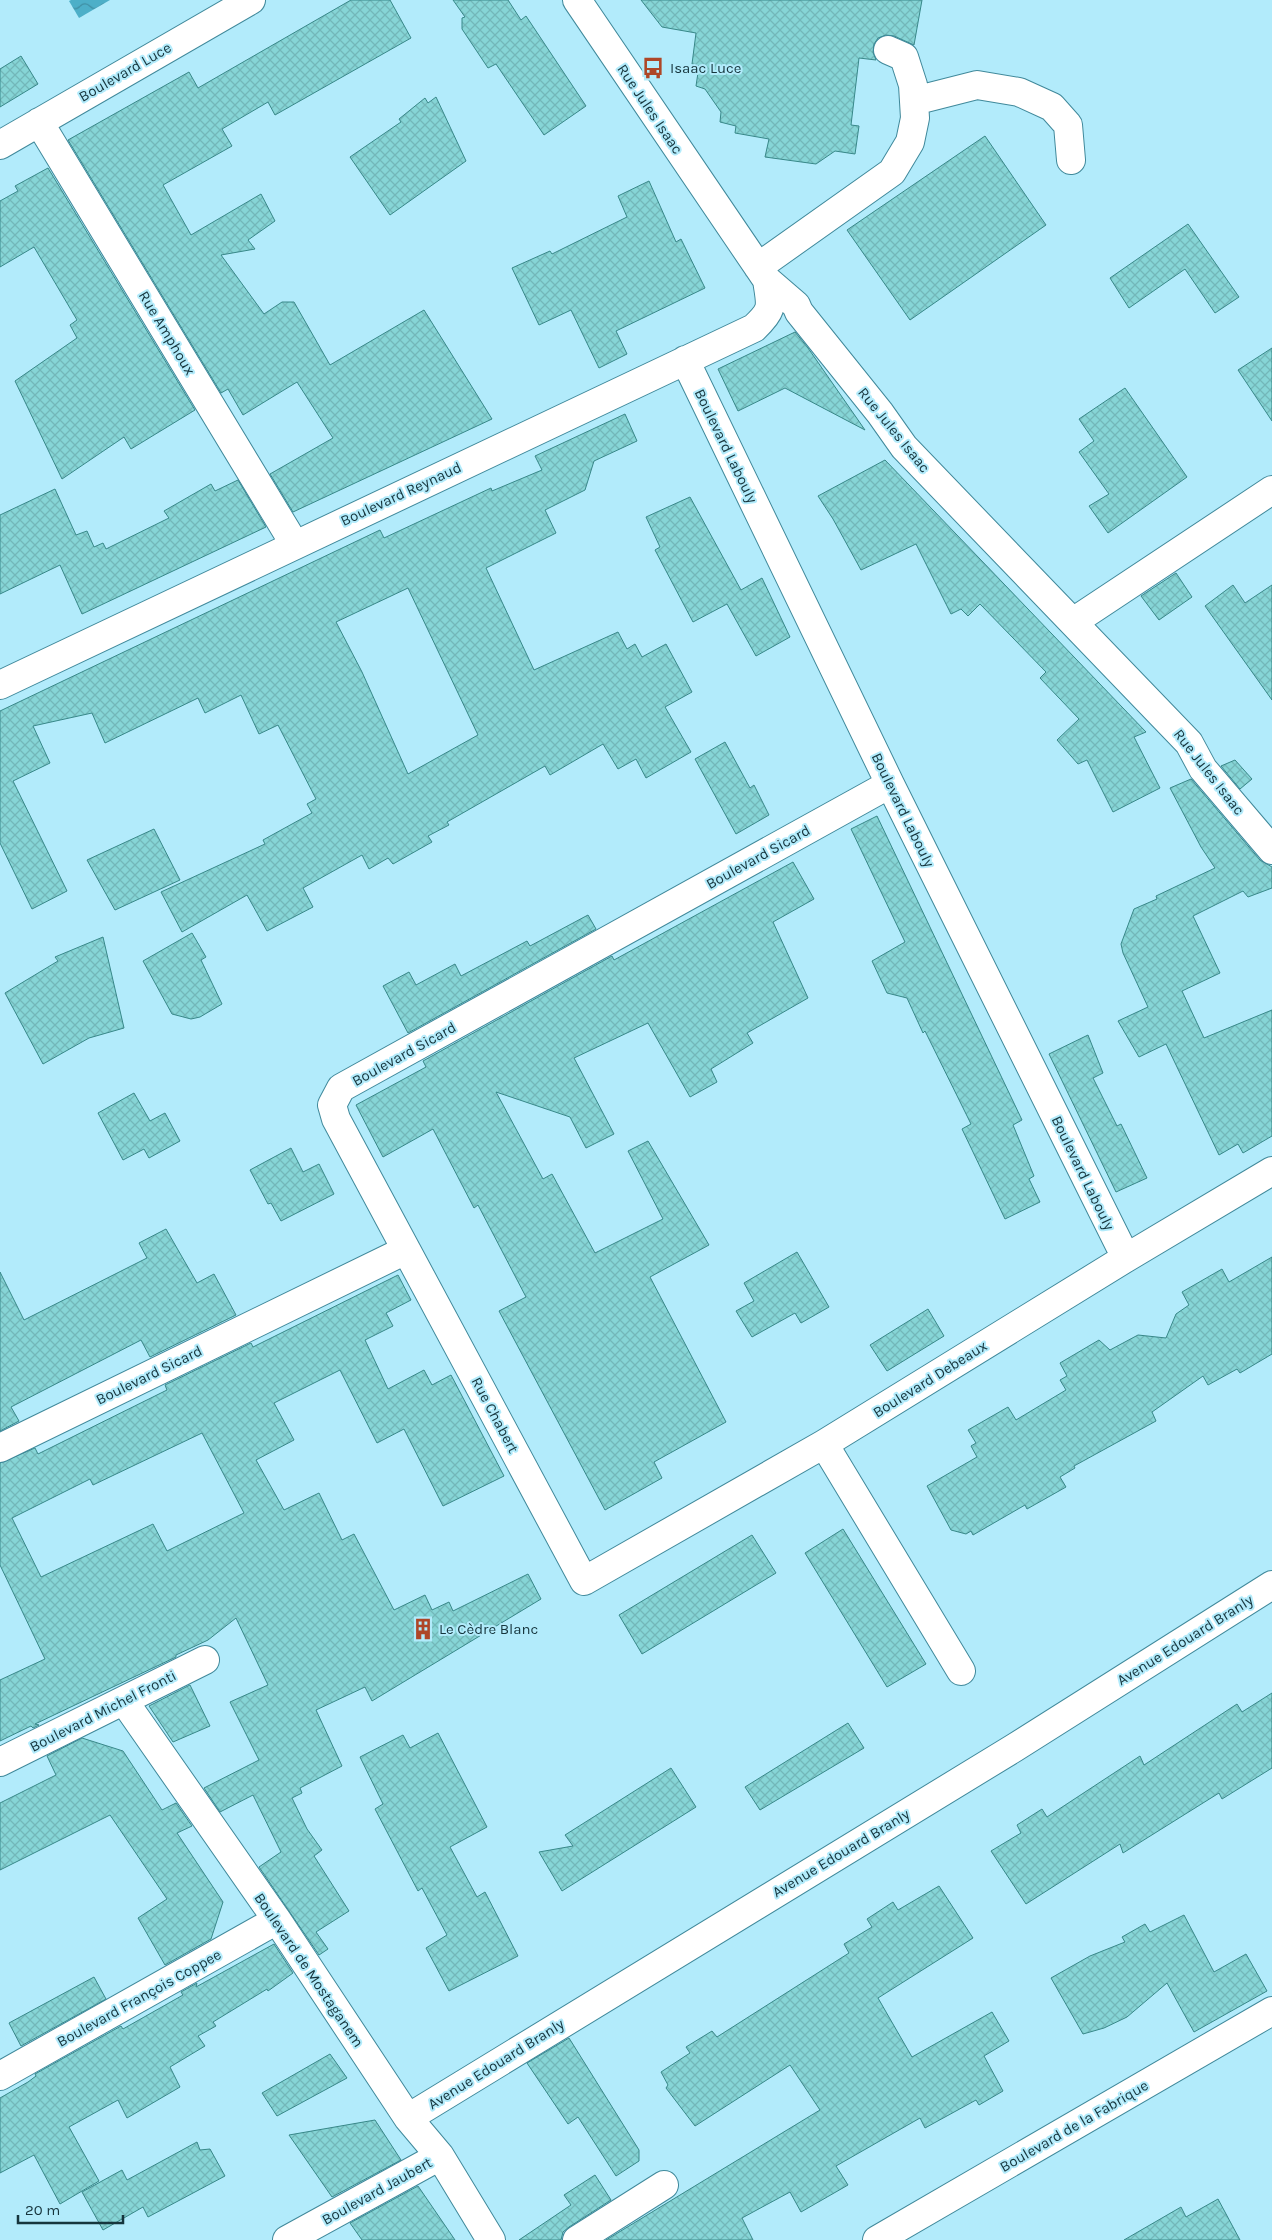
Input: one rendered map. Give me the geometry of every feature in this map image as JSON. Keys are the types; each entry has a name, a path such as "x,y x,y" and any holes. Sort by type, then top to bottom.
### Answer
{"street":[{"name":"Boulevard Luce","path":"0,145 251,0"},
{"name":"Rue Jules Isaac","path":"577,0 762,274 796,305 799,312 880,413 904,447 1189,743 1203,768 1272,850"},
{"path":"762,274 892,172 910,142 915,118 913,85 904,57 888,50"},
{"path":"914,101 977,85 1019,92 1052,107 1068,125 1071,160"},
{"name":"Rue Amphoux","path":"39,122 295,545"},
{"name":"Boulevard Reynaud","path":"0,685 754,328 768,314 770,302 762,274"},
{"name":"Boulevard Labouly","path":"685,360 890,784 1126,1258"},
{"path":"1072,622 1272,490"},
{"name":"Boulevard Sicard","path":"0,1448 406,1250 336,1119 332,1105 341,1088 890,784"},
{"name":"Boulevard Debeaux","path":"584,1581 824,1444 1126,1258 1272,1171"},
{"name":"Rue Chabert","path":"406,1250 584,1581"},
{"path":"824,1444 960,1671"},
{"name":"Avenue Edouard Branly","path":"408,2118 1014,1748 1272,1585"},
{"name":"Boulevard Michel Fronti","path":"0,1762 205,1660"},
{"name":"Boulevard de Mostaganem","path":"124,1701 277,1920 408,2118 440,2156 491,2240"},
{"name":"Boulevard François Coppee","path":"0,2076 277,1920"},
{"name":"Boulevard de la Fabrique","path":"877,2240 1272,2011"},
{"name":"Boulevard Jaubert","path":"287,2240 440,2156"},
{"path":"577,2240 664,2185"}],"water":[{"path":"110,0 79,18 69,1"}],"building":[{"path":"351,0 390,0 411,38 275,115 268,102 222,129 232,146 163,185 191,235 261,194 275,221 248,240 255,249 221,255 264,314 282,302 294,302 330,365 424,310 492,419 293,512 270,474 333,438 297,382 243,415 228,389 221,393 68,140 189,72 198,88"},
{"path":"453,0 508,0 521,20 526,16 586,106 544,135 496,64 488,68 462,29 462,18 465,17"},
{"path":"641,0 922,0 914,45 894,36 886,35 878,38 874,44 873,52 876,60 859,58 851,125 859,126 855,154 835,151 816,164 765,157 769,139 735,133 736,126 720,122 721,112 705,89 696,86 699,66 692,64 696,33 662,27"},
{"path":"21,56 38,84 0,107 0,69"},
{"path":"436,97 466,161 390,215 350,157 401,122 399,119 425,98 428,103"},
{"path":"985,136 1046,225 910,320 847,230"},
{"path":"48,168 195,410 131,449 124,437 62,479 15,381 77,338 70,325 77,320 34,247 0,267 0,201 18,191 15,186"},
{"path":"649,181 676,242 681,239 705,288 616,331 627,354 599,368 571,310 539,325 512,268 550,251 552,254 627,217 618,196"},
{"path":"1188,224 1239,297 1215,313 1185,269 1129,308 1110,278"},
{"path":"795,332 865,430 785,388 738,411 718,369"},
{"path":"1272,348 1272,421 1238,370"},
{"path":"1125,388 1187,477 1108,533 1089,506 1109,494 1079,452 1094,441 1079,419"},
{"path":"625,414 637,441 594,461 585,490 545,510 556,533 486,568 534,670 618,632 627,649 635,644 642,657 666,644 692,692 665,707 691,752 646,778 636,759 618,769 603,744 550,775 545,766 447,822 449,825 428,836 432,842 393,864 388,858 369,869 362,855 303,888 313,907 267,931 247,895 182,932 161,892 265,844 263,840 312,813 307,804 316,799 278,725 259,734 241,695 205,713 198,698 105,743 92,713 33,726 50,763 13,781 67,891 32,909 0,843 0,711 380,530 384,538 491,488 492,491 542,470 535,456","holes":["408,588 478,735 408,774 362,672 336,622"]},
{"path":"885,460 1146,732 1134,737 1160,788 1113,812 1087,760 1078,764 1057,740 1079,719 1040,678 1046,672 980,604 968,616 961,609 951,614 916,544 861,570 818,496"},
{"path":"238,480 266,527 82,614 60,565 0,594 0,515 55,489 76,535 87,531 94,547 103,543 106,549 169,518 164,511 211,484 215,491"},
{"path":"690,497 741,590 762,578 790,637 756,656 727,604 693,622 655,550 660,547 646,517"},
{"path":"1176,573 1192,597 1159,620 1141,596"},
{"path":"1233,585 1245,603 1272,585 1272,700 1205,606"},
{"path":"725,742 750,788 754,785 769,815 736,834 695,759"},
{"path":"1235,760 1252,779 1240,789 1221,766"},
{"path":"1191,779 1260,860 1272,867 1272,888 1248,897 1243,891 1193,916 1220,973 1182,991 1204,1038 1272,1010 1272,1136 1243,1153 1238,1144 1219,1155 1166,1044 1139,1057 1118,1021 1148,1007 1123,953 1121,944 1134,909 1157,899 1156,896 1215,868 1201,847 1170,788"},
{"path":"877,816 1022,1120 1013,1125 1034,1176 1029,1179 1040,1202 1005,1219 962,1129 971,1124 925,1031 923,1033 907,998 887,993 872,961 905,942 851,829"},
{"path":"154,829 180,880 115,910 87,860"},
{"path":"793,862 814,899 773,922 808,998 747,1033 753,1043 711,1069 717,1082 690,1097 648,1023 574,1058 614,1134 586,1148 570,1117 496,1092 543,1179 552,1174 595,1253 663,1219 628,1151 648,1141 709,1245 650,1277 726,1422 654,1462 662,1478 605,1510 499,1311 526,1297 478,1205 474,1208 433,1129 383,1157 356,1105 426,1067 423,1061 612,956 614,960"},
{"path":"588,915 596,929 408,1033 383,986 409,972 416,985 455,964 461,976 527,941 530,946"},
{"path":"192,933 206,957 201,960 222,1004 200,1017 191,1019 172,1014 143,961"},
{"path":"103,937 124,1028 89,1038 43,1064 5,993 58,961 55,957"},
{"path":"1088,1035 1103,1073 1093,1078 1117,1126 1121,1124 1147,1178 1116,1192 1049,1054"},
{"path":"134,1093 150,1121 165,1113 180,1141 149,1158 144,1149 123,1160 98,1113"},
{"path":"291,1148 303,1172 319,1164 334,1194 281,1221 271,1203 268,1204 250,1170"},
{"path":"166,1229 197,1283 214,1274 236,1315 150,1357 141,1340 11,1407 19,1421 0,1431 0,1272 24,1320 147,1258 139,1243"},
{"path":"797,1252 829,1307 801,1323 795,1313 752,1337 736,1311 754,1301 744,1283"},
{"path":"1272,1257 1272,1354 1240,1373 1237,1369 1208,1385 1203,1376 1152,1412 1156,1421 1074,1466 1075,1468 1060,1477 1066,1487 1027,1509 1025,1505 973,1535 971,1531 966,1534 951,1530 927,1486 977,1457 971,1446 976,1443 968,1430 1008,1407 1016,1420 1066,1390 1060,1380 1067,1376 1060,1363 1099,1340 1110,1350 1138,1335 1166,1338 1176,1314 1189,1305 1182,1292 1222,1269 1229,1282"},
{"path":"398,1275 411,1300 386,1313 393,1326 365,1340 388,1389 424,1370 432,1385 451,1375 504,1476 443,1506 404,1429 377,1443 340,1370 274,1403 294,1440 256,1460 284,1510 319,1493 342,1540 354,1534 394,1610 425,1595 432,1610 449,1602 453,1611 528,1574 541,1599 372,1701 365,1687 316,1710 342,1766 300,1788 302,1793 292,1798 307,1829 322,1850 314,1856 349,1911 316,1932 328,1949 319,1955 259,1867 281,1852 253,1795 220,1812 204,1788 259,1760 230,1702 268,1685 236,1618 208,1640 176,1655 176,1657 35,1724 39,1725 33,1728 31,1726 0,1741 0,1680 45,1659 0,1565 0,1463 35,1448 38,1454 167,1390 165,1385 251,1343 253,1347","holes":["202,1433 244,1513 167,1551 153,1524 41,1577 12,1518 90,1479 93,1485"]},
{"path":"928,1309 944,1336 887,1371 870,1345"},
{"path":"843,1529 926,1664 887,1687 805,1553"},
{"path":"752,1535 776,1573 642,1654 619,1615"},
{"path":"190,1685 210,1726 173,1742 149,1706"},
{"path":"1272,1693 1272,1768 1222,1799 1219,1793 1123,1853 1120,1844 1026,1904 991,1851 1021,1833 1017,1825 1042,1809 1047,1817 1140,1756 1144,1765 1237,1704 1242,1712"},
{"path":"848,1723 864,1748 760,1810 745,1787"},
{"path":"438,1733 487,1827 450,1847 477,1897 485,1892 518,1956 449,1991 426,1948 447,1935 422,1888 418,1891 375,1809 383,1804 360,1757 403,1735 410,1748"},
{"path":"82,1738 123,1751 162,1810 176,1803 192,1826 177,1833 223,1902 211,1939 165,1965 138,1918 167,1899 110,1815 0,1870 0,1803 56,1775 47,1756"},
{"path":"671,1768 696,1807 562,1891 539,1852 573,1846 565,1835"},
{"path":"939,1886 973,1938 878,1998 912,2057 992,2012 1009,2041 984,2056 1003,2091 979,2105 976,2100 925,2128 920,2118 836,2166 848,2185 801,2212 790,2192 742,2218 753,2240 606,2240 820,2110 790,2065 695,2126 666,2088 668,2085 661,2072 690,2053 686,2047 712,2031 717,2037 849,1953 844,1944 872,1927 867,1919 893,1902 898,1910"},
{"path":"1184,1915 1214,1972 1246,1954 1267,1991 1194,2032 1167,1983 1127,2017 1104,2028 1083,2034 1051,1978 1090,1956 1125,1942 1122,1937 1145,1924 1150,1932"},
{"path":"274,1944 293,1973 268,1991 267,1989 213,2022 216,2026 198,2036 205,2046 170,2067 180,2087 127,2118 118,2100 69,2127 99,2181 60,2204 34,2155 0,2173 0,2098 28,2082 36,2076 35,2074 121,2026 123,2029 183,1995 181,1992 197,1983 196,1987"},
{"path":"94,1977 106,1999 21,2046 9,2023"},
{"path":"569,2038 639,2150 639,2161 616,2176 578,2117 568,2124 527,2063"},
{"path":"330,2054 347,2078 277,2116 262,2093"},
{"path":"375,2120 401,2160 332,2197 289,2135"},
{"path":"197,2142 200,2150 210,2149 225,2176 148,2217 143,2207 103,2230 82,2192 122,2170 127,2180"},
{"path":"595,2175 611,2200 569,2227 563,2232 561,2240 519,2240 571,2205 564,2195"},
{"path":"418,2186 455,2240 362,2240 350,2223"},
{"path":"1218,2199 1240,2240 1124,2240 1181,2207 1186,2217"}],"place":[{"name":"Isaac Luce","path":"653,68"},
{"name":"Le Cèdre Blanc","path":"423,1629"}]}
